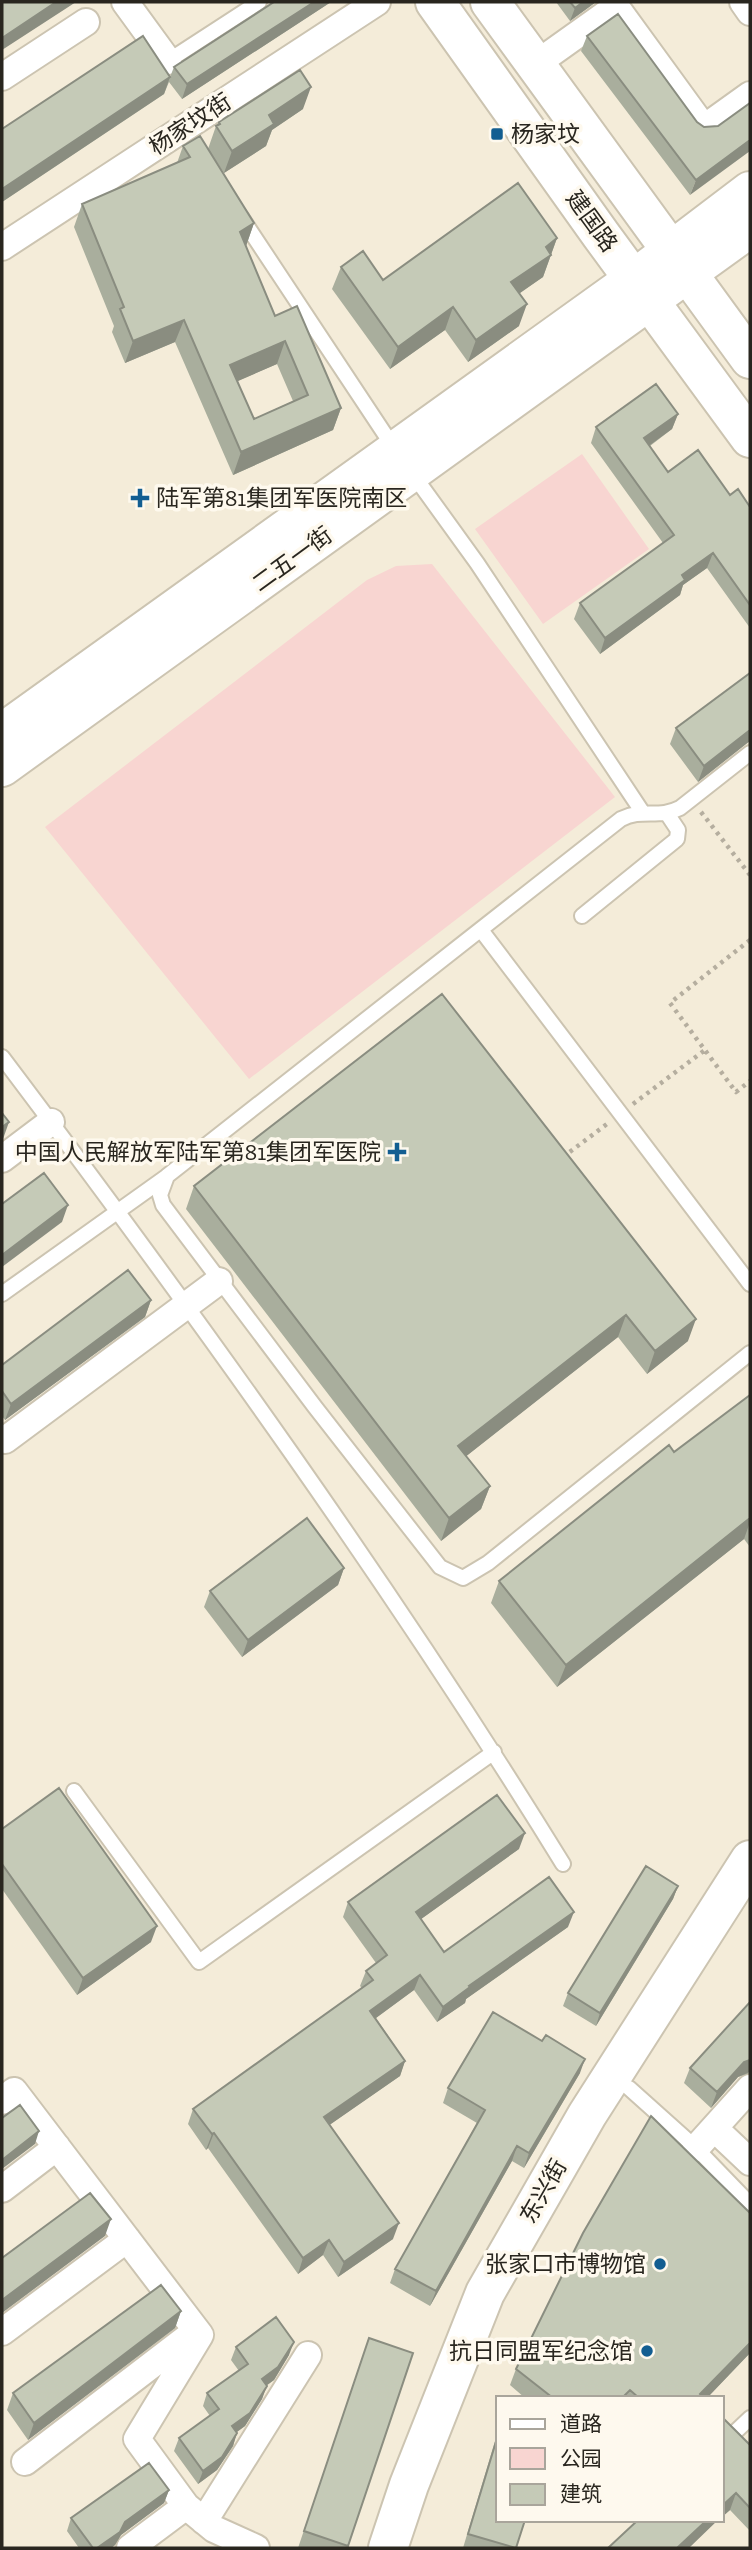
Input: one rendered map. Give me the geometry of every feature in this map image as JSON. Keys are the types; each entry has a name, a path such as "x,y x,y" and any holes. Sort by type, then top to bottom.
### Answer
{"main road":[{"name":"建国路","path":"435,2 750,438"},
{"name":"建国路","path":"490,2 750,359"},
{"path":"680,262 750,191"},
{"path":"680,262 750,228"},
{"name":"二五一街","path":"2,767 404,461 680,262"},
{"name":"二五一街","path":"2,733 404,461"},
{"name":"东兴街","path":"388,2548 409,2485 485,2293 587,2115 750,1860"},
{"name":"东兴街","path":"411,2548 432,2482 507,2293 629,2088 750,1896"}],"street":[{"path":"125,2 168,61"},
{"name":"杨家坟街","path":"6,236 377,2"},
{"path":"743,2 750,12"},
{"path":"536,64 616,7 704,128 750,95"},
{"path":"2,77 86,22"},
{"path":"2,1159 51,1122"},
{"path":"5,1440 219,1281"},
{"path":"696,2148 750,2088"},
{"path":"2,2101 15,2091 200,2335 137,2439 195,2514 214,2529 249,2547"},
{"path":"714,2127 750,2162"},
{"path":"2,2189 57,2147"},
{"path":"2,2332 127,2239"},
{"path":"25,2462 197,2330"},
{"path":"130,2548 195,2514 308,2355"}],"lane":[{"path":"168,61 259,2"},
{"path":"231,202 404,461 477,563 643,813"},
{"path":"2,1294 167,1176 621,820 632,814 668,815 750,753"},
{"path":"582,916 677,839 678,830 668,815"},
{"path":"481,930 750,1284"},
{"path":"2,1057 118,1210 393,1598 494,1752 563,1864"},
{"path":"167,1176 160,1195 163,1205 315,1408 440,1567 463,1578 488,1563 750,1353"},
{"path":"74,1791 199,1962 494,1752"},
{"path":"629,2088 696,2148 750,2204"},
{"path":"732,2435 750,2418"}],"path":[{"path":"692,799 750,875"},
{"path":"750,940 670,1003 736,1092 750,1081"},
{"path":"561,1159 705,1050"}],"green space":[{"path":"582,454 649,549 543,624 475,529"},
{"path":"432,564 615,797 249,1079 45,827 367,580 396,566"}],"building":[{"path":"2,2 56,2 2,38"},
{"path":"274,2 314,2 187,84 174,67"},
{"path":"570,2 583,2 575,8"},
{"path":"618,14 697,122 704,127 718,126 750,103 750,140 696,180 587,36"},
{"path":"143,36 170,77 2,189 2,129"},
{"path":"300,70 311,87 269,115 274,124 232,151 216,126 219,122"},
{"path":"200,136 254,223 240,232 275,316 297,306 341,408 241,452 184,320 133,341 120,309 124,307 82,204 190,157 183,146","holes":["285,341 308,395 254,419 230,365"]},
{"path":"518,183 557,238 546,247 551,255 511,282 527,304 476,340 453,307 398,347 341,267 363,251 383,280"},
{"path":"656,384 678,414 644,438 668,472 698,450 730,495 738,489 750,507 750,605 713,553 682,575 685,580 605,638 580,603 674,535 596,427"},
{"path":"750,673 750,730 704,766 676,728"},
{"path":"442,994 696,1319 655,1351 626,1315 458,1446 490,1486 449,1518 194,1186"},
{"path":"2,1113 9,1122 2,1127"},
{"path":"44,1173 68,1205 2,1255 2,1204"},
{"path":"128,1270 151,1300 11,1404 2,1391 2,1365"},
{"path":"750,1395 750,1518 566,1665 499,1581 669,1445 674,1452"},
{"path":"307,1518 344,1568 248,1640 210,1591"},
{"path":"59,1788 157,1926 83,1978 2,1864 2,1829"},
{"path":"497,1795 525,1833 416,1912 444,1952 549,1877 574,1912 443,2007 420,1975 370,2011 405,2061 324,2117 399,2223 344,2262 329,2240 303,2258 214,2133 212,2134 193,2109 373,1980 366,1971 387,1955 348,1902"},
{"path":"646,1866 678,1886 600,2013 568,1993"},
{"path":"750,2002 750,2060 744,2062 717,2092 690,2068"},
{"path":"493,2012 542,2041 546,2035 585,2059 529,2153 517,2146 436,2291 395,2269 485,2110 448,2088"},
{"path":"20,2105 39,2131 2,2160 2,2118"},
{"name":"张家口市博物馆","path":"651,2116 750,2213 750,2343 700,2394 702,2396 637,2396 630,2390 624,2396 550,2396 516,2369 583,2233"},
{"path":"90,2193 111,2219 2,2300 2,2258"},
{"path":"161,2285 181,2311 34,2423 13,2393"},
{"path":"276,2317 294,2342 278,2367 262,2379 267,2386 250,2413 232,2426 237,2433 222,2457 203,2471 179,2438 219,2409 207,2393 248,2364 236,2347"},
{"path":"369,2338 413,2353 348,2546 304,2531"},
{"path":"724,2419 750,2445 750,2508 736,2493 724,2504"},
{"path":"496,2442 496,2522 524,2522 516,2548 468,2534"},
{"path":"149,2463 169,2490 125,2522 120,2532 93,2548 71,2518"},
{"path":"636,2522 705,2522 677,2548 608,2548"}],"place":[{"name":"杨家坟","path":"497,134"},
{"name":"陆军第81集团军医院南区","path":"140,498"},
{"name":"中国人民解放军陆军第81集团军医院","path":"397,1152"},
{"name":"张家口市博物馆","path":"660,2264"},
{"name":"抗日同盟军纪念馆","path":"647,2351"}]}
